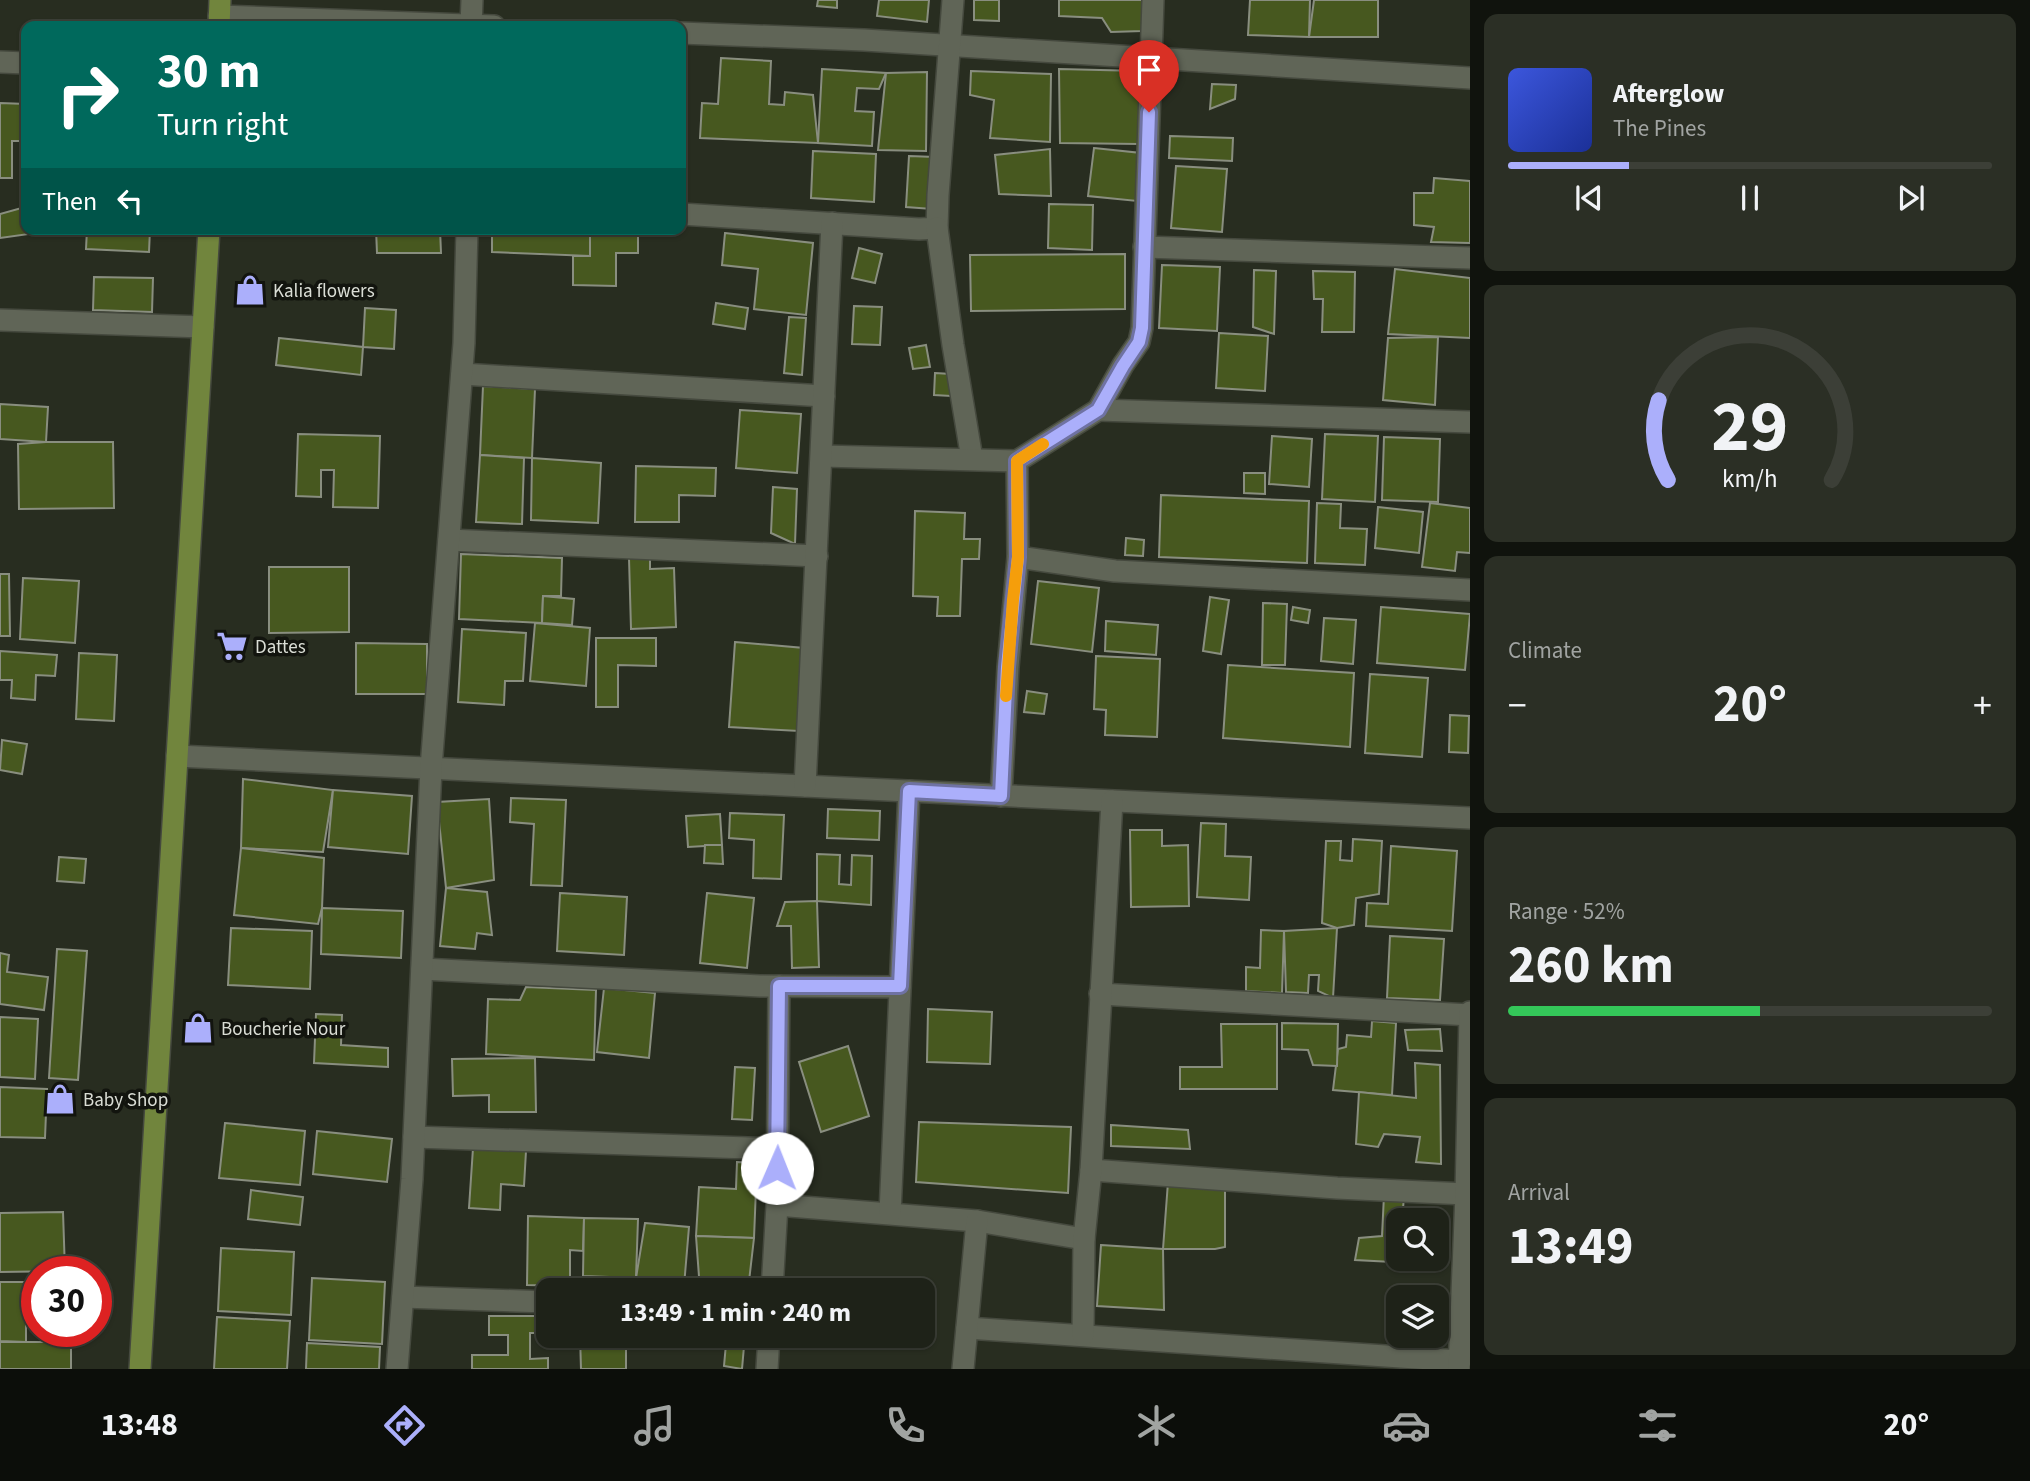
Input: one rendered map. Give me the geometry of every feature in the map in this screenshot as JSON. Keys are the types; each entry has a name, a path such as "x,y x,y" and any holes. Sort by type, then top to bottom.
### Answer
{"main road":[{"path":"140,1369 209,235"}],"street":[{"path":"471,21 472,0"},
{"path":"953,0 937,228 972,459"},
{"path":"822,456 1017,461 1098,410 1139,342 1142,328 1153,0"},
{"path":"220,14 366,21"},
{"path":"686,33 949,46 1470,78"},
{"path":"0,62 21,63"},
{"path":"686,214 937,228"},
{"path":"806,786 832,223"},
{"path":"397,1369 414,1136 431,768 462,374 467,235"},
{"path":"1144,247 1470,258"},
{"path":"0,320 203,327"},
{"path":"462,374 824,396"},
{"path":"1098,410 1470,422"},
{"path":"1001,796 1007,667 1018,557 1017,461"},
{"path":"449,540 817,556"},
{"path":"1018,557 1115,571 1470,590"},
{"path":"177,757 1470,818"},
{"path":"890,1213 909,791"},
{"path":"1083,1335 1084,1239 1091,1170 1112,801"},
{"path":"422,969 779,986 900,986"},
{"path":"773,1278 777,1205 779,986"},
{"path":"967,1328 1459,1365 1470,1014 1100,994"},
{"path":"414,1136 778,1149"},
{"path":"1091,1170 1337,1188 1466,1194"},
{"path":"777,1205 977,1221 1084,1239"},
{"path":"963,1369 977,1221"},
{"path":"403,1297 536,1303"},
{"path":"767,1369 768,1348"}],"building":[{"path":"818,0 837,0 837,8 817,6"},
{"path":"879,0 929,0 927,22 877,16"},
{"path":"974,0 999,0 999,21 974,20"},
{"path":"1059,0 1144,0 1142,31 1111,32 1102,18 1059,16"},
{"path":"1250,0 1310,0 1309,37 1248,35"},
{"path":"1314,0 1378,0 1378,37 1309,37"},
{"path":"721,58 771,61 769,104 784,105 785,92 813,95 818,143 700,138 702,103 718,104"},
{"path":"822,69 886,73 879,89 857,88 855,111 874,112 872,146 818,143"},
{"path":"1059,69 1140,71 1143,103 1139,144 1060,143"},
{"path":"971,71 1051,74 1050,142 990,138 994,100 970,95"},
{"path":"927,72 926,151 878,150 886,73"},
{"path":"1212,84 1236,85 1235,99 1210,109"},
{"path":"0,103 21,104 21,141 12,141 12,178 0,178"},
{"path":"1170,136 1233,138 1232,161 1169,158"},
{"path":"1094,148 1141,153 1137,201 1088,196"},
{"path":"1050,149 1051,196 999,194 995,155"},
{"path":"813,151 876,154 874,202 811,198"},
{"path":"909,156 935,157 932,209 906,207"},
{"path":"1176,166 1227,169 1222,232 1171,228"},
{"path":"1434,178 1470,181 1470,243 1431,242 1434,227 1414,225 1414,193 1433,193"},
{"path":"1049,204 1093,205 1092,250 1048,248"},
{"path":"21,208 22,235 0,238 0,214"},
{"path":"725,233 813,243 806,315 754,309 758,269 722,265"},
{"path":"87,235 150,235 149,252 86,249"},
{"path":"376,235 440,235 441,253 377,253"},
{"path":"492,235 590,235 590,256 492,252"},
{"path":"590,235 638,235 638,253 616,253 616,286 573,285 573,256 590,256"},
{"path":"859,248 882,254 875,283 852,278"},
{"path":"1125,254 1125,309 971,311 970,255"},
{"path":"1162,265 1220,267 1217,331 1159,328"},
{"path":"1395,269 1470,278 1470,338 1388,334"},
{"path":"1254,270 1276,271 1274,334 1253,327"},
{"path":"1313,271 1355,272 1354,332 1322,332 1323,299 1314,299"},
{"path":"94,277 153,278 152,312 93,310"},
{"path":"716,303 748,308 745,329 713,324"},
{"path":"854,306 882,307 880,345 852,344"},
{"path":"365,308 396,310 394,349 363,347"},
{"path":"789,317 806,318 802,375 784,373"},
{"path":"1219,333 1268,336 1265,391 1216,388"},
{"path":"1438,337 1435,405 1383,400 1388,338"},
{"path":"279,338 363,347 361,375 276,365"},
{"path":"926,345 930,367 913,369 909,348"},
{"path":"935,373 951,374 951,396 934,395"},
{"path":"483,386 535,389 532,458 480,455"},
{"path":"0,404 48,407 46,442 0,439"},
{"path":"740,410 801,414 797,473 736,468"},
{"path":"298,434 380,436 378,508 333,507 334,470 321,470 321,497 296,496"},
{"path":"1325,434 1378,436 1375,502 1322,499"},
{"path":"1272,436 1312,439 1309,487 1269,484"},
{"path":"1384,437 1440,439 1438,502 1382,500"},
{"path":"113,442 114,508 19,509 18,444"},
{"path":"480,455 524,458 522,524 476,522"},
{"path":"532,458 601,463 598,523 531,520"},
{"path":"636,466 716,468 715,496 679,495 679,522 635,522"},
{"path":"1244,473 1265,473 1265,494 1244,493"},
{"path":"773,487 797,489 795,544 771,533"},
{"path":"1161,495 1309,501 1307,563 1159,557"},
{"path":"1317,503 1341,504 1340,528 1367,529 1365,565 1315,563"},
{"path":"1430,503 1470,508 1470,553 1457,552 1455,571 1422,567"},
{"path":"1378,507 1423,512 1419,553 1375,548"},
{"path":"915,511 965,513 964,539 980,539 979,559 962,559 960,616 937,616 938,597 913,596"},
{"path":"1126,538 1144,540 1143,556 1125,555"},
{"path":"461,554 562,558 561,596 543,596 542,623 459,619"},
{"path":"650,557 650,569 674,568 676,627 631,629 629,558"},
{"path":"269,567 349,567 349,632 269,633"},
{"path":"0,574 9,574 10,636 0,636"},
{"path":"23,578 79,581 75,643 20,639"},
{"path":"1038,581 1099,588 1092,652 1031,644"},
{"path":"543,596 574,599 572,625 542,623"},
{"path":"1210,597 1229,600 1221,654 1203,651"},
{"path":"1263,603 1287,604 1285,665 1262,665"},
{"path":"1293,607 1310,610 1308,623 1291,620"},
{"path":"1381,607 1470,614 1465,670 1377,663"},
{"path":"1324,618 1356,620 1353,664 1321,661"},
{"path":"1106,621 1158,625 1156,655 1105,651"},
{"path":"535,623 590,628 586,686 530,681"},
{"path":"462,629 526,633 523,681 505,681 504,705 458,702"},
{"path":"596,638 656,638 656,666 618,665 618,707 596,707"},
{"path":"735,642 804,648 799,731 729,727"},
{"path":"356,643 427,644 427,694 356,694"},
{"path":"0,651 57,655 55,676 36,675 35,700 11,698 12,680 0,680"},
{"path":"79,653 117,655 114,721 76,719"},
{"path":"1096,656 1160,659 1157,737 1105,735 1106,710 1094,709"},
{"path":"1228,665 1354,673 1350,747 1223,738"},
{"path":"1370,674 1428,678 1422,757 1365,753"},
{"path":"1027,691 1047,694 1044,714 1024,712"},
{"path":"1450,715 1469,716 1468,753 1449,752"},
{"path":"2,740 27,744 22,774 0,770"},
{"path":"243,779 333,790 323,852 241,848"},
{"path":"333,790 412,796 408,854 328,847"},
{"path":"511,798 566,800 562,886 531,885 534,824 510,822"},
{"path":"489,799 494,880 446,888 437,802"},
{"path":"828,809 880,811 879,840 827,838"},
{"path":"730,813 784,815 781,879 753,878 754,840 729,838"},
{"path":"720,814 722,845 688,847 686,816"},
{"path":"1201,823 1226,824 1225,856 1251,857 1249,900 1197,897"},
{"path":"1130,830 1162,830 1162,846 1188,845 1189,906 1131,907"},
{"path":"1353,839 1382,841 1379,894 1356,898 1354,925 1337,928 1322,923 1326,841 1341,841 1340,860 1352,861"},
{"path":"705,845 722,845 723,864 704,863"},
{"path":"1391,846 1457,851 1452,931 1366,926 1367,903 1388,904"},
{"path":"241,848 324,858 322,908 318,924 234,915"},
{"path":"817,854 840,855 839,884 851,885 852,855 872,856 871,905 817,901"},
{"path":"59,857 86,859 84,883 57,881"},
{"path":"446,888 487,892 492,935 477,933 475,949 440,946"},
{"path":"560,893 627,897 624,955 557,951"},
{"path":"707,893 754,898 747,968 700,963"},
{"path":"817,901 819,967 792,968 791,926 777,926 785,902"},
{"path":"322,908 403,911 401,958 321,954"},
{"path":"231,928 312,931 310,989 228,985"},
{"path":"1337,928 1333,998 1318,991 1319,975 1309,975 1308,993 1286,992 1284,931"},
{"path":"1261,930 1284,931 1282,993 1246,991 1246,967 1260,968"},
{"path":"1390,936 1444,939 1440,1000 1387,998"},
{"path":"57,949 87,951 78,1080 49,1078"},
{"path":"0,953 9,955 7,972 48,977 44,1010 0,1004"},
{"path":"526,987 596,990 594,1060 486,1054 488,999 520,1000"},
{"path":"604,988 655,993 649,1058 597,1052"},
{"path":"928,1009 992,1012 990,1064 927,1062"},
{"path":"316,1014 342,1015 341,1045 388,1048 388,1067 314,1063"},
{"path":"0,1017 38,1019 35,1079 0,1077"},
{"path":"1372,1021 1396,1023 1392,1095 1333,1090 1338,1049 1346,1047 1347,1035 1371,1037"},
{"path":"1282,1023 1338,1024 1337,1066 1313,1065 1308,1050 1282,1049"},
{"path":"1221,1024 1277,1024 1277,1089 1180,1089 1180,1067 1222,1067"},
{"path":"1440,1029 1442,1051 1408,1050 1405,1030"},
{"path":"848,1046 869,1116 821,1132 799,1062"},
{"path":"535,1058 536,1112 489,1112 489,1095 453,1096 452,1059"},
{"path":"1415,1063 1440,1065 1441,1164 1416,1162 1420,1137 1384,1134 1378,1147 1356,1144 1359,1092 1416,1098"},
{"path":"735,1067 755,1068 752,1120 732,1119"},
{"path":"0,1087 47,1089 45,1138 0,1137"},
{"path":"919,1122 1071,1127 1068,1193 916,1182"},
{"path":"225,1123 305,1131 300,1185 219,1178"},
{"path":"1111,1125 1188,1130 1190,1149 1111,1146"},
{"path":"317,1131 392,1139 387,1182 313,1174"},
{"path":"473,1148 526,1151 524,1186 501,1184 500,1210 469,1208"},
{"path":"737,1162 757,1163 754,1238 696,1236 699,1187 736,1189"},
{"path":"1168,1182 1225,1187 1225,1247 1163,1249"},
{"path":"251,1190 303,1197 300,1225 248,1219"},
{"path":"1384,1195 1404,1197 1403,1208 1386,1208 1386,1262 1355,1260 1359,1238 1382,1236"},
{"path":"63,1212 64,1256 21,1256 21,1272 0,1272 0,1213"},
{"path":"528,1216 584,1218 583,1251 570,1250 570,1278 536,1278 536,1285 527,1285"},
{"path":"584,1218 638,1219 636,1278 583,1276"},
{"path":"645,1223 689,1227 685,1278 636,1278"},
{"path":"696,1236 754,1238 749,1278 699,1278"},
{"path":"1101,1245 1163,1249 1164,1310 1097,1306"},
{"path":"221,1248 294,1252 291,1315 218,1311"},
{"path":"312,1278 385,1282 382,1344 309,1340"},
{"path":"0,1282 21,1282 21,1342 0,1341"},
{"path":"489,1316 536,1316 536,1333 530,1333 530,1359 548,1358 548,1369 472,1369 472,1355 508,1355 508,1335 489,1335"},
{"path":"217,1317 290,1321 287,1369 214,1369"},
{"path":"0,1342 21,1342 21,1347 71,1347 71,1369 0,1369"},
{"path":"307,1343 380,1347 379,1369 306,1369"},
{"path":"580,1348 626,1348 626,1369 581,1369"},
{"path":"726,1348 744,1348 742,1369 724,1366"}],"slow traffic":[{"path":"1006,696 1018,557 1017,461 1043,444"}],"place":[{"name":"Kalia flowers","path":"250,290"},
{"name":"Dattes","path":"232,646"},
{"name":"Boucherie Nour","path":"198,1028"},
{"name":"Baby Shop","path":"60,1099"}],"route":[{"path":"777,1168 779,986 900,986 909,791 1001,796 1007,667 1018,557 1017,461 1098,410 1139,342 1142,328 1149,112"}]}
